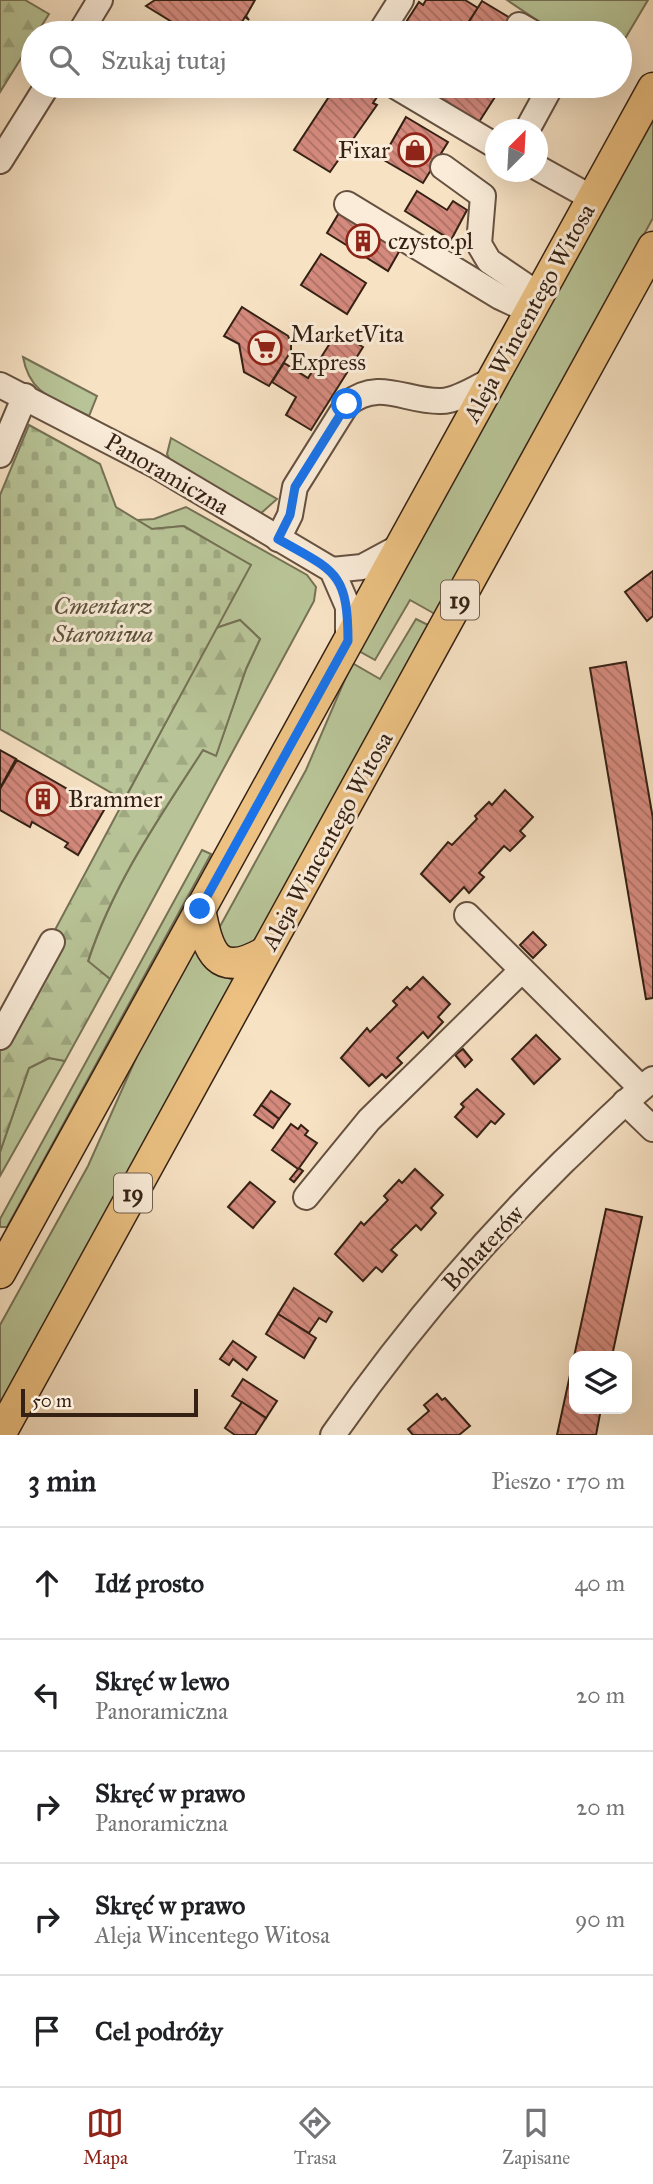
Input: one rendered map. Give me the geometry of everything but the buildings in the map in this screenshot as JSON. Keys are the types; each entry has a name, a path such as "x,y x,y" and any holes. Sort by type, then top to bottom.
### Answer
{"main road":[{"name":"Aleja Wincentego Witosa","path":"0,1273 7,1242 200,909 653,88"},
{"name":"Aleja Wincentego Witosa","path":"0,1435 653,247"},
{"path":"200,909 206,940 220,960 231,965 241,964 265,952"}],"street":[{"path":"87,21 100,0"},
{"path":"388,21 401,0"},
{"path":"4,145 38,98"},
{"path":"414,98 485,140"},
{"path":"533,119 544,98"},
{"path":"443,167 483,195 479,244 489,261 534,303"},
{"path":"548,175 592,198"},
{"path":"347,204 500,297 534,303"},
{"path":"278,539 290,515 295,487 347,404 358,395 372,390 443,402 492,380"},
{"name":"Panoramiczna","path":"0,385 155,466 332,570"},
{"path":"0,455 25,396"},
{"path":"348,641 348,607 332,570 362,567 401,546"},
{"path":"467,915 640,1089 653,1129"},
{"path":"0,1037 52,942"},
{"path":"306,1197 369,1120 520,971"},
{"name":"Bohaterów","path":"333,1435 364,1391 467,1264 640,1089"}],"green space":[{"path":"0,0 25,0 49,14 45,21 21,21 21,58 0,92"},
{"path":"507,0 648,0 632,27 632,21 538,21"},
{"path":"653,116 653,218 435,614 410,600 375,660 359,651"},
{"path":"23,357 97,396 89,416 55,400 38,388 26,370"},
{"name":"Cmentarz Staroniwa","path":"29,425 100,464 116,507 152,529 183,526 251,565 124,800 0,729 0,495"},
{"path":"171,438 277,499 259,515 170,461 167,454"},
{"path":"186,507 307,575 316,587 314,601 110,979 88,962 98,933 138,852 203,750 216,755 246,669 260,639 240,620 216,628 250,565 184,526 152,529 137,520 154,519"},
{"path":"416,619 428,625 253,945 228,950 218,930 306,770 352,663 380,679"},
{"path":"240,620 260,639 246,669 216,756 203,750 124,878 110,905 88,961 110,979 65,1061 49,1058 29,1068 0,1152 0,1033 216,628"},
{"path":"202,850 211,854 7,1227 0,1227 0,1219"},
{"path":"195,949 215,972 233,980 0,1404 0,1325 88,1166 141,1047"},
{"path":"49,1058 65,1061 0,1176 0,1152 29,1068"}],"place":[{"name":"Fixar","path":"415,150"},
{"name":"czysto.pl","path":"363,241"},
{"name":"MarketVita Express","path":"265,348"},
{"name":"Brammer","path":"43,799"}],"route":[{"path":"200,909 348,641 348,607 332,570 278,539 290,515 295,487 347,404"}]}
